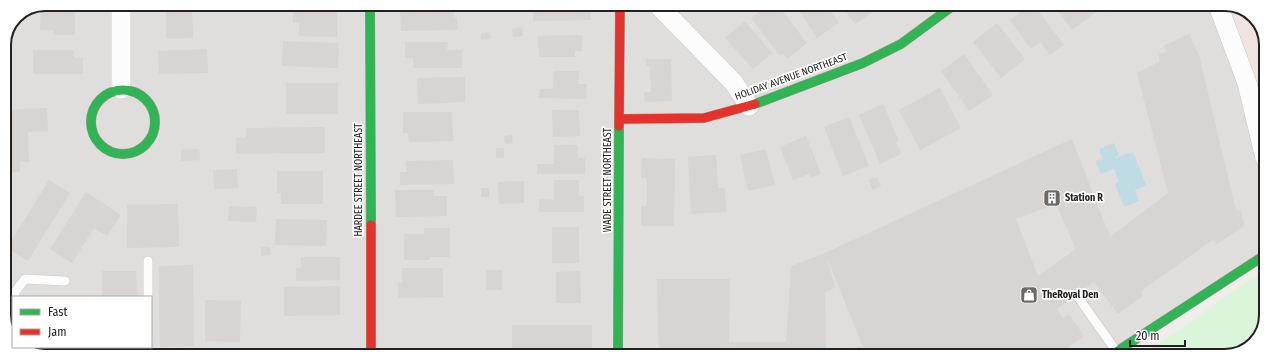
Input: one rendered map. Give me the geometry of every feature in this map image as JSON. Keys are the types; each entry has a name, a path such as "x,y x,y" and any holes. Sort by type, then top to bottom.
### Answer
{"street":[{"path":"121,11 121,89"},
{"name":"HARDEE STREET NORTHEAST","path":"370,11 371,349"},
{"name":"WADE STREET NORTHEAST","path":"618,349 620,11"},
{"path":"664,11 734,83 749,106"},
{"name":"HOLIDAY AVENUE NORTHEAST","path":"619,119 704,118 749,106 863,63 900,44 946,11"},
{"path":"1220,11 1247,83 1259,132"},
{"path":"121,89 131,90 141,94 149,102 154,113 155,124 152,135 142,148 132,153 118,154 107,150 99,144 93,134 90,122 91,113 96,103 110,92 121,89"},
{"path":"1121,349 1259,259"}],"lane":[{"path":"148,261 148,296"},
{"path":"14,296 14,292 25,279 65,281"},
{"path":"1080,300 1110,349"}],"shaded area":[{"path":"45,11 1225,11 1236,30 1259,148 1259,256 1120,349 36,348 152,348 152,296 12,296 12,322 11,45 12,38 21,21 32,14"},
{"path":"1225,11 1234,12 1247,19 1258,36 1259,148 1236,30"}],"green space":[{"path":"1258,274 1258,324 1256,330 1246,342 1230,349 1152,349"}],"water":[{"path":"1114,143 1119,155 1115,158 1133,152 1146,185 1135,190 1139,201 1124,207 1115,184 1119,182 1114,169 1101,174 1096,161 1103,159 1099,149"}],"building":[{"path":"75,11 75,35 54,35 54,30 40,30 41,12"},
{"path":"166,11 192,11 193,38 166,39"},
{"path":"293,11 337,11 337,37 299,36 299,23 293,23"},
{"path":"400,11 454,11 454,17 457,17 458,30 401,31"},
{"path":"533,11 591,11 591,20 533,21"},
{"path":"761,11 783,11 807,43 787,59 783,53 780,56 751,18"},
{"path":"799,11 830,11 839,23 817,38"},
{"path":"845,11 873,12 855,24"},
{"path":"1022,11 1038,11 1064,45 1050,55 1040,42 1031,49 1010,20"},
{"path":"1058,11 1094,11 1095,13 1072,30"},
{"path":"745,21 772,53 753,69 725,38"},
{"path":"997,23 1025,59 1001,78 973,42"},
{"path":"522,27 523,36 513,37 512,29"},
{"path":"490,32 491,39 481,40 481,33"},
{"name":"Station R","path":"1189,34 1199,55 1236,210 1241,211 1244,226 1217,244 1214,239 1141,291 1143,296 1118,314 1094,282 1057,309 1063,318 1069,314 1084,336 1066,349 864,349 826,255 835,287 825,293 826,349 659,349 657,279 730,279 729,342 786,342 791,266 825,253 1072,139 1110,237 1168,193 1137,73 1159,62 1159,54 1166,52 1163,46","holes":["1056,204 1076,249 1038,276 1016,219"]},
{"path":"582,35 582,51 575,51 575,57 539,57 538,36"},
{"path":"283,41 339,43 338,68 282,66"},
{"path":"405,42 448,42 447,50 462,50 462,68 413,68 413,58 405,58"},
{"path":"207,49 208,73 159,74 158,51"},
{"path":"33,50 74,50 74,58 83,58 83,74 33,74"},
{"path":"964,54 993,95 969,111 941,71"},
{"path":"646,59 671,59 672,101 645,102 644,92 651,92 650,67 646,66"},
{"path":"554,71 579,71 578,84 587,84 586,99 539,98 540,89 553,89"},
{"path":"465,77 465,102 418,104 417,78"},
{"path":"286,83 338,83 338,114 286,114"},
{"path":"940,88 961,128 920,150 899,110"},
{"path":"883,104 899,141 896,142 901,154 880,164 859,115"},
{"path":"47,108 48,131 28,132 29,162 20,162 20,172 11,173 11,110"},
{"path":"552,110 579,110 580,136 553,137"},
{"path":"403,112 452,112 453,141 409,142 408,133 403,133"},
{"path":"849,117 869,166 843,176 824,127"},
{"path":"325,127 325,153 236,154 236,138 246,138 246,128"},
{"path":"512,135 513,143 505,144 504,136"},
{"path":"806,136 821,174 810,178 809,174 793,180 780,147"},
{"path":"554,145 578,145 578,158 585,158 585,174 537,174 537,164 554,164"},
{"path":"496,148 504,148 504,158 496,158"},
{"path":"199,149 200,160 181,161 181,150"},
{"path":"766,149 775,185 748,191 740,155"},
{"path":"716,155 718,188 725,188 726,212 691,214 688,157"},
{"path":"642,158 675,159 674,226 641,226 641,206 647,206 647,178 641,178"},
{"path":"453,160 454,184 400,185 400,172 407,172 406,161"},
{"path":"237,169 238,188 214,189 213,170"},
{"path":"277,171 323,171 323,204 281,204 281,193 277,193"},
{"path":"877,177 881,186 873,190 868,180"},
{"path":"49,180 70,193 28,261 11,250 11,242"},
{"path":"554,180 579,180 579,196 584,196 584,212 539,212 539,199 554,200"},
{"path":"524,181 524,203 499,204 498,182"},
{"path":"481,188 489,188 489,197 481,197"},
{"path":"395,190 434,190 434,196 447,196 447,216 396,217"},
{"path":"86,192 121,215 107,236 94,228 72,263 50,249"},
{"path":"178,204 179,247 127,248 127,205"},
{"path":"229,206 257,207 256,222 228,221"},
{"path":"276,219 327,220 326,246 275,245"},
{"path":"552,227 579,227 579,263 552,263"},
{"path":"424,228 450,228 450,257 430,257 430,260 404,260 404,234 424,234"},
{"path":"261,247 270,247 270,255 261,256"},
{"path":"301,257 340,257 340,280 296,281 296,268 301,268"},
{"path":"193,265 194,346 160,347 159,266"},
{"path":"402,268 443,268 443,297 398,298 398,283 402,283"},
{"path":"486,270 502,270 502,290 486,290"},
{"path":"102,271 136,271 137,296 102,296"},
{"path":"580,271 581,303 556,303 556,272"},
{"path":"340,286 340,315 284,316 284,287"},
{"path":"205,300 241,301 240,342 205,341"},
{"path":"512,325 592,325 592,349 512,349"},
{"name":"Station R","path":"861,346 863,349 850,349"},
{"path":"62,348 82,348 82,349"}],"traffic: fast":[{"path":"370,11 371,225"},
{"path":"755,104 863,63 901,44 946,11"},
{"path":"117,90 129,90 146,99 153,110 155,122 153,134 146,145 129,154 117,154 105,149 96,140 91,128 91,116 96,104 105,95 117,90"},
{"path":"618,349 619,126"},
{"path":"1121,349 1259,259"}],"traffic: jam":[{"path":"619,126 620,11"},
{"path":"619,119 704,118 755,104"},
{"path":"371,225 371,349"}],"place":[{"name":"Station R","path":"1052,198"},
{"name":"TheRoyal Den","path":"1029,295"}]}
